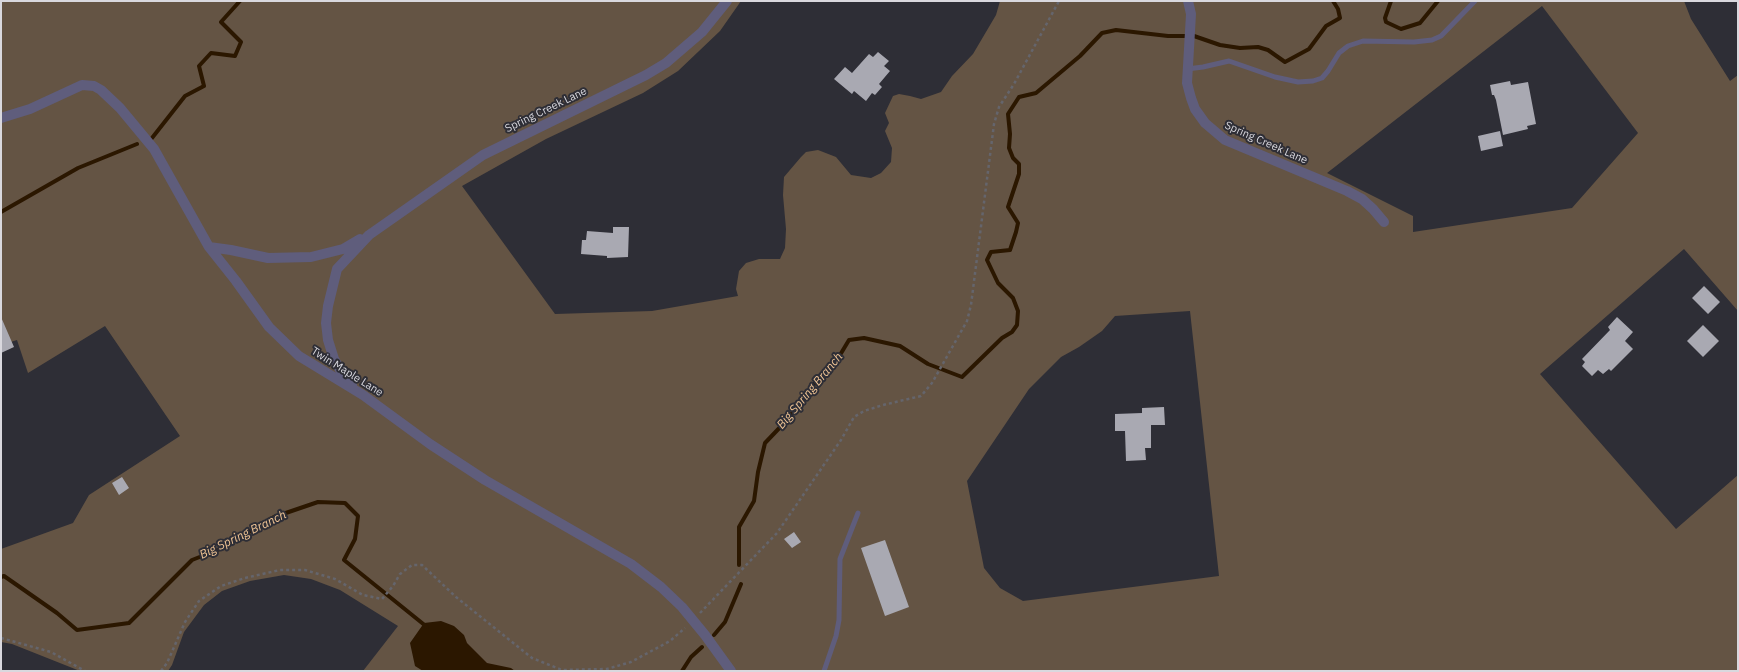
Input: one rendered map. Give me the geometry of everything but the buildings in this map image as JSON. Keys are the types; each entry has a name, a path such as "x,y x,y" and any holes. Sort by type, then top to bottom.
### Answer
{"street":[{"name":"Spring Creek Lane","path":"209,247 268,258 311,257 342,249 369,235 483,155 646,75 666,63 702,32 727,1"},
{"name":"Spring Creek Lane","path":"1188,1 1191,14 1187,83 1195,109 1205,123 1213,132 1225,140 1347,191 1373,209 1384,222"},
{"name":"Twin Maple Lane","path":"1,118 30,109 82,85 94,86 101,90 120,108 154,149 209,247 269,327 298,356 363,395 430,444 485,480 631,564 661,587 693,620 731,671"},
{"name":"Spring Creek Lane","path":"363,395 343,375 334,358 328,340 326,323 328,306 337,269 369,235"}],"lane":[{"path":"1187,69 1229,61 1275,77 1298,82 1312,81 1322,78 1338,53 1348,46 1363,41 1414,42 1432,40 1441,36 1475,1"},
{"path":"824,671 836,636 839,620 840,559 858,513"}],"path":[{"path":"161,671 168,663 185,622 199,601 221,586 280,570 304,570 335,579 363,595 382,599 400,574 412,565 422,565 456,597 532,658 562,670 607,669 631,662 670,641 693,620 777,533 841,440 854,417 864,411 883,405 921,396 932,383 967,322 971,305 994,124 999,107 1014,84 1059,1"},
{"path":"1,638 51,652 85,671"}],"shaded area":[{"path":"1,1 741,1 720,31 678,71 643,93 546,139 462,186 555,314 652,311 738,296 736,289 739,271 746,263 759,259 780,259 785,248 786,229 783,195 784,177 801,157 806,152 818,150 836,157 851,175 871,178 881,173 891,162 892,148 885,131 889,123 885,113 893,96 899,94 921,99 941,92 952,76 973,54 996,15 1000,1 1684,1 1691,19 1730,81 1738,75 1738,311 1684,249 1540,374 1676,529 1738,475 1738,671 363,671 398,626 340,590 311,579 284,575 250,581 222,591 204,605 184,632 172,665 168,671 80,671 12,644 1,642 1,549 73,523 89,495 180,436 105,326 28,373 17,340 1,345","holes":["1542,6 1638,133 1572,208 1413,232 1413,216 1327,173","1190,311 1219,576 1023,601 1000,588 984,568 967,481 1029,389 1061,357 1102,331 1115,316"]},
{"path":"441,621 454,626 464,635 467,643 487,663 511,668 515,671 423,671 415,666 410,643 424,623"}],"waterway":[{"path":"152,138 185,96 204,86 199,66 211,53 235,56 241,42 221,22 240,1"},
{"name":"Big Spring Branch","path":"739,565 739,527 754,501 758,472 765,443 787,420 813,385 834,365 849,340 864,338 900,346 928,364 962,377 1002,338 1012,332 1017,325 1018,311 1013,298 998,283 987,260 991,252 1010,250 1018,223 1008,207 1019,174 1019,164 1013,158 1009,148 1010,134 1008,114 1019,97 1036,93 1080,56 1102,33 1116,30 1168,36 1194,36 1220,45 1240,48 1258,47 1268,50 1285,62 1309,49 1326,26 1340,18 1338,9 1333,1"},
{"name":"Big Spring Branch","path":"1391,1 1385,18 1386,22 1401,29 1420,23 1438,1"},
{"path":"1,212 78,168 137,144"},
{"name":"Big Spring Branch","path":"1,577 4,576 57,613 77,630 129,623 192,560 220,549 274,517 318,502 345,503 358,516 355,539 344,560 427,627"},
{"name":"Big Spring Branch","path":"714,635 725,622 741,584"},
{"name":"Big Spring Branch","path":"682,671 691,657 702,647"}]}
